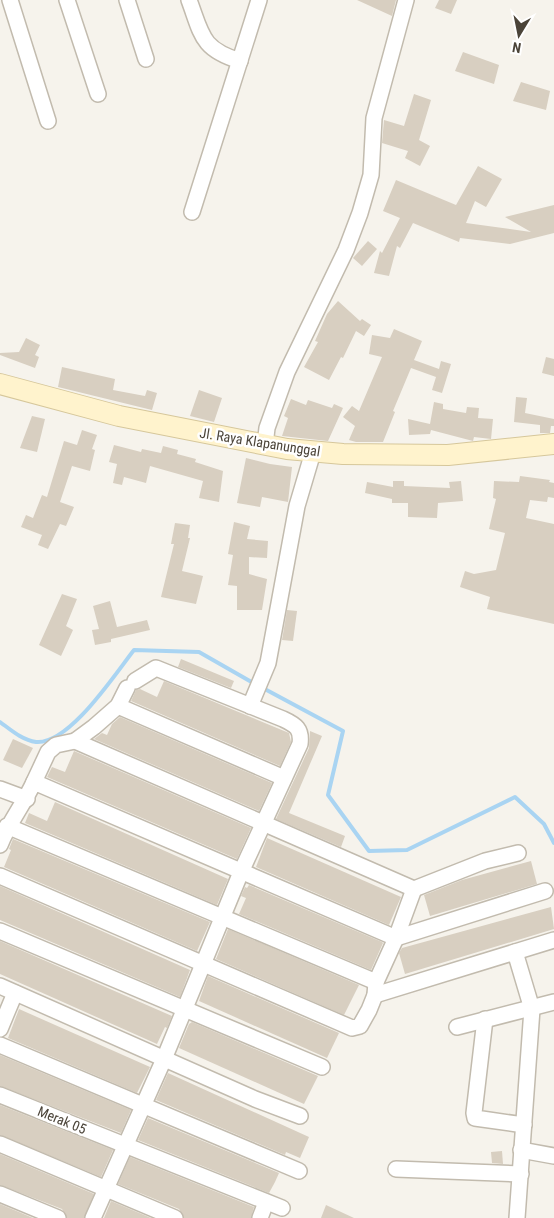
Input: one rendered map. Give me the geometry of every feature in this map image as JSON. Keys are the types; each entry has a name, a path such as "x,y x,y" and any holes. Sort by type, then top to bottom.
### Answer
{"street":[{"path":"0,2 5,0"},
{"path":"10,0 48,122"},
{"path":"67,0 98,94"},
{"path":"127,0 146,59"},
{"path":"189,0 208,46 220,54 240,61"},
{"path":"196,20 201,0"},
{"path":"192,212 259,0"},
{"path":"265,445 268,428 287,372 346,250 360,213 371,174 374,118 406,0"},
{"name":"Jl. Raya Klapanunggal","path":"0,384 119,416 265,445 313,452 448,455 554,444"},
{"path":"253,700 268,663 297,506 313,452"},
{"path":"0,845 7,826 26,799 48,752 56,745 75,740 118,706 130,685 156,668 253,700 300,730 300,744 241,872 223,919 183,1007 164,1059 93,1218"},
{"path":"118,706 284,778"},
{"path":"75,740 414,889 485,861 518,853"},
{"path":"34,782 396,938 545,891"},
{"path":"0,789 26,799"},
{"path":"7,826 223,919 375,988 554,940"},
{"path":"0,876 352,1028 360,1026 414,889"},
{"path":"0,931 322,1067"},
{"path":"515,952 532,1009 517,1218"},
{"path":"0,986 164,1059 300,1116"},
{"path":"0,1029 15,993"},
{"path":"457,1027 554,1002"},
{"path":"485,1019 475,1118 524,1125"},
{"path":"0,1045 300,1171"},
{"name":"Merak 05","path":"0,1095 282,1208"},
{"path":"0,1144 175,1218"},
{"path":"521,1150 554,1156"},
{"path":"396,1169 521,1174"},
{"path":"0,1194 58,1218"},
{"path":"260,1218 266,1202"}],"building":[{"path":"357,0 396,0 392,16"},
{"path":"439,0 457,0 451,14 435,8"},
{"path":"463,52 499,65 494,84 455,71"},
{"path":"521,82 550,91 546,110 513,101"},
{"path":"414,94 431,100 419,140 430,146 420,166 405,158 408,151 382,143 384,120 404,126"},
{"path":"478,166 502,179 486,207 475,201 466,223 531,232 505,217 554,205 554,233 510,244 460,238 459,242 413,223 400,248 397,246 389,276 374,273 380,251 382,253 400,218 383,211 396,180 456,205"},
{"path":"368,241 377,249 362,266 353,258"},
{"path":"338,301 360,321 362,319 371,325 364,336 356,331 343,358 341,357 329,380 304,367 318,342 315,341 327,314"},
{"path":"394,329 422,341 414,360 439,369 441,361 451,364 442,393 432,390 436,377 411,368 393,411 395,412 383,442 356,442 349,440 355,426 343,417 352,406 359,411 382,357 369,354 372,335 390,338"},
{"path":"26,338 40,345 35,355 39,357 35,368 0,355 0,353 19,352"},
{"path":"546,357 554,359 554,376 542,373"},
{"path":"62,367 115,379 113,390 145,396 147,390 157,393 152,410 58,387"},
{"path":"199,390 222,398 214,422 190,416"},
{"path":"516,397 527,398 525,413 554,419 554,426 551,426 550,433 540,433 540,425 514,422"},
{"path":"291,399 306,405 308,400 332,408 334,404 343,408 328,441 282,436 288,418 284,416"},
{"path":"434,402 443,404 443,409 466,413 467,407 479,408 478,418 493,419 491,439 474,437 473,441 431,430 430,434 409,435 408,419 430,424"},
{"path":"32,416 45,419 37,452 20,448"},
{"path":"82,430 97,435 92,449 95,450 90,471 72,466 60,502 74,507 66,526 60,524 48,549 38,545 42,535 21,527 26,515 33,518 42,495 47,497 64,441 77,445"},
{"path":"114,445 141,452 142,449 161,453 163,446 178,450 177,454 196,459 195,462 223,471 219,502 199,498 203,481 150,466 146,483 124,477 122,485 113,483 117,464 109,462"},
{"path":"246,458 292,467 288,502 262,497 260,507 237,503"},
{"path":"520,476 550,480 549,482 554,483 554,498 548,497 547,502 530,500 526,518 554,524 554,624 487,609 490,597 460,587 465,571 474,574 496,570 505,533 489,529 496,499 493,498 494,481 519,482"},
{"path":"393,481 404,481 404,486 450,488 449,482 461,481 463,501 438,503 437,518 408,517 408,503 392,503 392,499 365,493 367,482 393,487"},
{"path":"234,522 250,526 247,539 268,541 267,558 249,557 249,574 267,579 262,610 237,610 237,586 228,585 233,555 228,554"},
{"path":"175,523 190,525 188,538 190,538 182,571 203,576 196,604 161,597 174,544 171,544"},
{"path":"62,594 77,599 66,626 73,630 61,656 39,645"},
{"path":"110,601 117,627 147,620 150,630 111,639 111,642 95,645 92,630 99,629 93,606"},
{"path":"287,610 297,611 293,641 282,640"},
{"path":"181,659 234,681 231,688 178,667"},
{"path":"164,681 289,733 291,742 280,766 131,701 136,690 140,689 157,697"},
{"path":"120,717 272,783 259,811 94,739 102,733 107,735 112,724"},
{"path":"310,731 322,736 289,813 345,836 341,847 276,819 309,748"},
{"path":"13,739 33,748 22,768 3,760"},
{"path":"74,751 251,828 237,859 47,777 52,767 65,772"},
{"path":"55,802 228,879 217,905 25,823 29,813 47,821"},
{"path":"267,838 401,897 389,925 256,867"},
{"path":"13,839 210,922 197,951 4,867"},
{"path":"531,861 537,884 430,916 424,895 462,880"},
{"path":"249,885 382,942 371,970 239,914 246,898 241,896 245,887 247,888"},
{"path":"0,886 190,970 180,997 0,920"},
{"path":"551,907 554,929 405,974 399,953 402,948"},
{"path":"228,929 359,985 344,1015 216,959"},
{"path":"0,941 172,1016 167,1028 165,1027 157,1044 0,974"},
{"path":"208,976 339,1033 327,1058 199,1001"},
{"path":"19,1009 150,1067 137,1093 8,1038"},
{"path":"192,1022 318,1076 304,1104 179,1048 189,1024"},
{"path":"0,1055 131,1110 121,1133 0,1086"},
{"path":"168,1073 309,1137 300,1158 286,1152 285,1155 156,1100"},
{"path":"0,1105 113,1150 101,1177 0,1135"},
{"path":"148,1118 279,1173 269,1193 138,1140"},
{"path":"502,1151 503,1164 492,1163 491,1152"},
{"path":"0,1154 94,1194 84,1218 67,1218 62,1209 0,1185"},
{"path":"130,1157 254,1207 251,1218 184,1218 179,1209 118,1184"},
{"path":"111,1201 151,1218 104,1218"},
{"path":"0,1204 33,1218 0,1218"},
{"path":"326,1205 354,1218 321,1218"}],"waterway":[{"path":"0,722 26,739 36,742 49,740 63,732 76,721 134,650 199,652 255,684"},
{"path":"261,687 343,731 328,795 369,851 407,850 515,797 544,824 554,843"}]}
